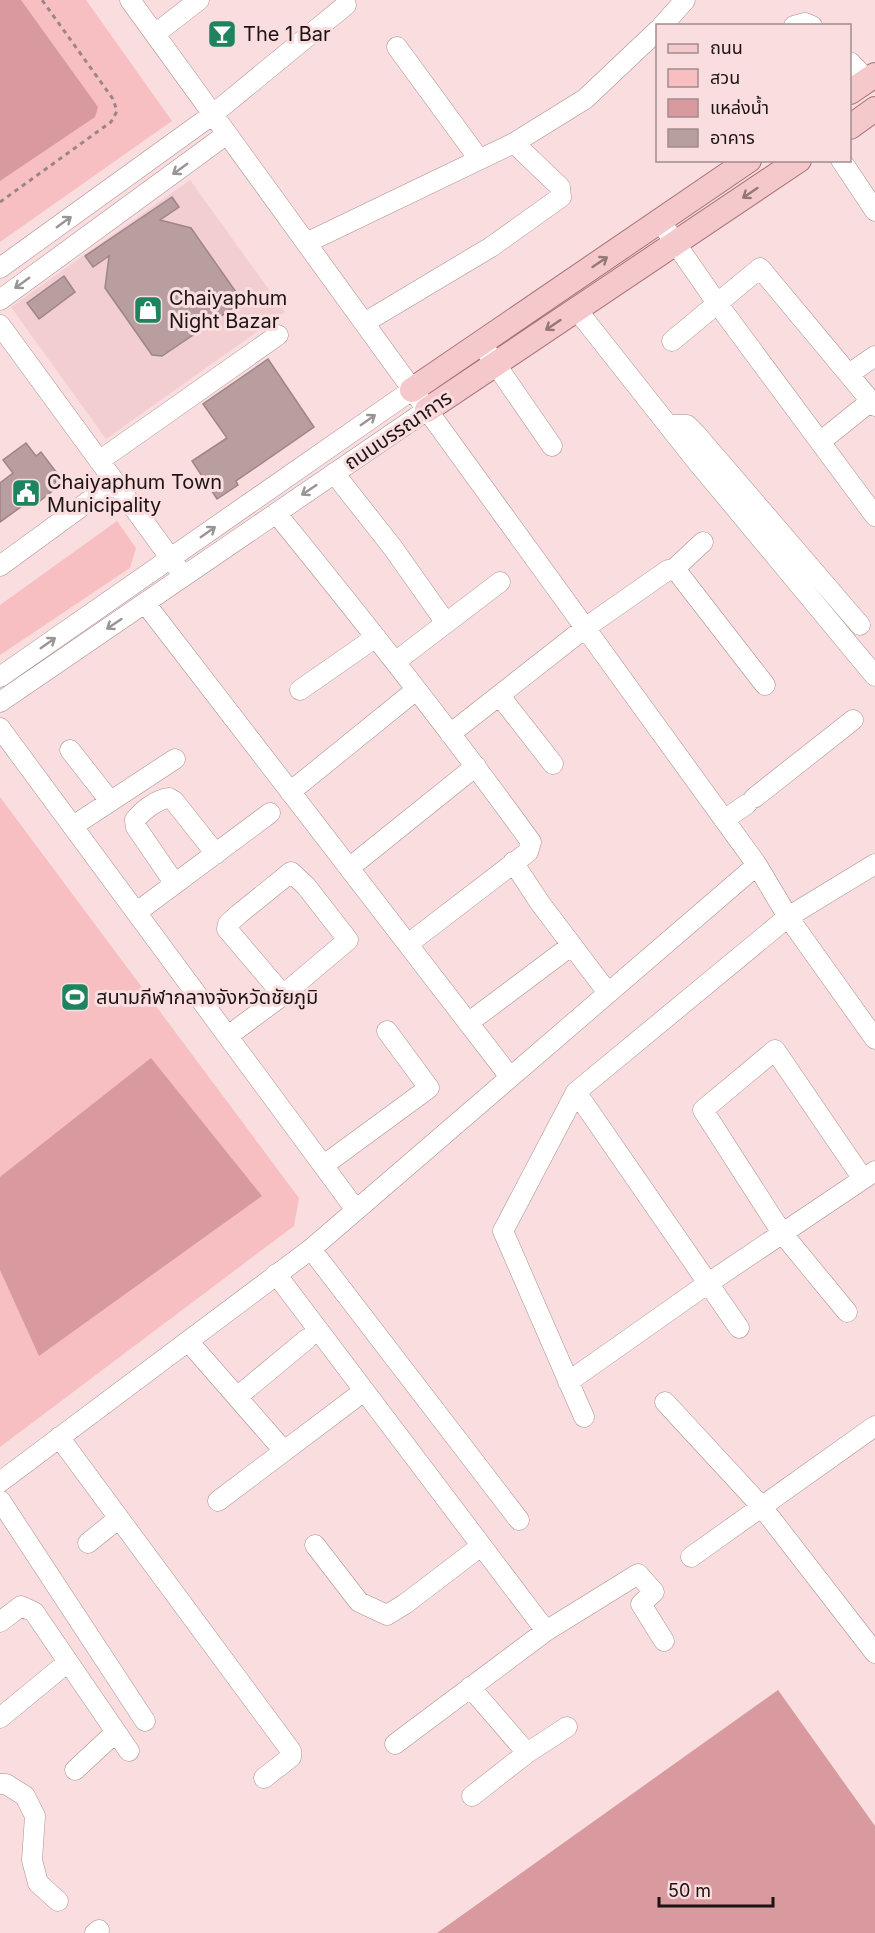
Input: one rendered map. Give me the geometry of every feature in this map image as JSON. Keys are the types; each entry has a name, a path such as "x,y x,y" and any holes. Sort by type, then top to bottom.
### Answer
{"main road":[{"path":"851,125 875,109"},
{"name":"ถนนบรรณาการ","path":"412,390 746,162"},
{"name":"ถนนบรรณาการ","path":"427,410 796,162"}],"street":[{"path":"130,0 757,865 788,917 875,1039"},
{"path":"155,34 199,0"},
{"path":"664,24 685,0"},
{"path":"0,268 212,115 346,5"},
{"path":"306,243 514,143 585,99 656,31"},
{"path":"397,47 479,159"},
{"path":"851,65 864,82"},
{"path":"0,300 227,134"},
{"path":"364,323 491,247 561,196 560,187 514,143"},
{"path":"842,162 875,211"},
{"path":"660,221 717,303 875,516"},
{"path":"672,341 760,268 873,404 820,442"},
{"path":"577,310 668,426 875,676"},
{"path":"0,325 184,576"},
{"path":"99,461 278,335"},
{"path":"481,343 552,446"},
{"path":"849,374 875,356"},
{"name":"ถนนบรรณาการ","path":"0,676 412,390"},
{"name":"ถนนบรรณาการ","path":"0,702 427,410"},
{"path":"668,426 687,425 696,434 860,625"},
{"path":"334,473 393,548 446,623"},
{"path":"0,566 115,482"},
{"path":"276,513 476,766 531,842 528,852 408,944"},
{"path":"450,734 585,628 662,573 673,570 703,543"},
{"path":"673,570 679,574 765,685"},
{"path":"395,662 500,582"},
{"path":"145,603 510,1077"},
{"path":"300,690 376,637"},
{"path":"290,792 416,690"},
{"path":"500,696 553,764"},
{"path":"724,820 853,720"},
{"path":"0,728 356,1210"},
{"path":"70,750 110,801"},
{"path":"73,826 175,759"},
{"path":"349,868 476,766"},
{"path":"175,884 136,827 135,820 138,816 158,802 169,798 174,801 216,854"},
{"path":"137,912 270,813"},
{"path":"513,862 540,903 609,993"},
{"path":"584,1417 503,1231 576,1092 788,917 875,864"},
{"path":"0,1482 311,1249 757,865"},
{"path":"228,1036 283,994 348,940 306,886 291,872 239,914 228,924 227,929 283,994"},
{"path":"468,1023 572,945"},
{"path":"324,1165 429,1088 387,1031"},
{"path":"568,1382 707,1284 782,1233 869,1175 776,1050 704,1110 782,1233 847,1312"},
{"path":"576,1092 739,1328"},
{"path":"311,1249 519,1520"},
{"path":"276,1275 546,1631"},
{"path":"237,1397 307,1339"},
{"path":"188,1341 284,1451"},
{"path":"218,1501 364,1391"},
{"path":"665,1402 762,1507 875,1653"},
{"path":"691,1557 875,1426"},
{"path":"59,1437 291,1751 291,1757 264,1778"},
{"path":"0,1500 145,1721"},
{"path":"88,1543 119,1518"},
{"path":"315,1545 359,1602 387,1615 481,1546"},
{"path":"395,1744 546,1631 638,1574 654,1592 640,1604 664,1641"},
{"path":"0,1622 21,1606 34,1612 129,1751"},
{"path":"0,1718 68,1662"},
{"path":"470,1687 527,1753"},
{"path":"472,1796 527,1753 567,1727"},
{"path":"75,1770 116,1732"},
{"path":"0,1784 6,1784 25,1796 35,1816 32,1860 38,1883 58,1901"}],"path":[{"path":"0,202 111,122 117,111 113,99 42,0"}],"shaded area":[{"name":"Chaiyaphum Night Bazar","path":"190,180 285,312 106,439 11,307"}],"green space":[{"path":"0,0 86,0 172,121 0,242"},
{"path":"117,521 136,548 130,568 0,655 0,605"},
{"name":"สนามกีฬากลางจังหวัดชัยภูมิ","path":"0,797 299,1198 294,1226 0,1447"}],"water":[{"path":"0,0 21,0 98,107 95,117 0,181"},
{"path":"151,1058 262,1196 39,1356 0,1270 0,1177"},
{"path":"778,1690 875,1826 875,1933 437,1933"}],"building":[{"path":"172,197 179,207 160,220 191,228 238,295 236,306 162,356 152,355 105,288 109,256 93,267 85,256"},
{"path":"64,276 75,292 39,319 27,303"},
{"path":"268,359 314,427 236,481 238,485 217,499 192,461 227,438 203,404"},
{"name":"Chaiyaphum Town Municipality","path":"26,443 36,456 41,452 60,477 55,481 59,486 36,504 32,499 0,522 0,483 13,473 3,460"}],"place":[{"name":"The 1 Bar","path":"222,34"},
{"name":"Chaiyaphum Night Bazar","path":"148,310"},
{"name":"Chaiyaphum Town Municipality","path":"26,493"},
{"name":"สนามกีฬากลางจังหวัดชัยภูมิ","path":"75,997"}]}
